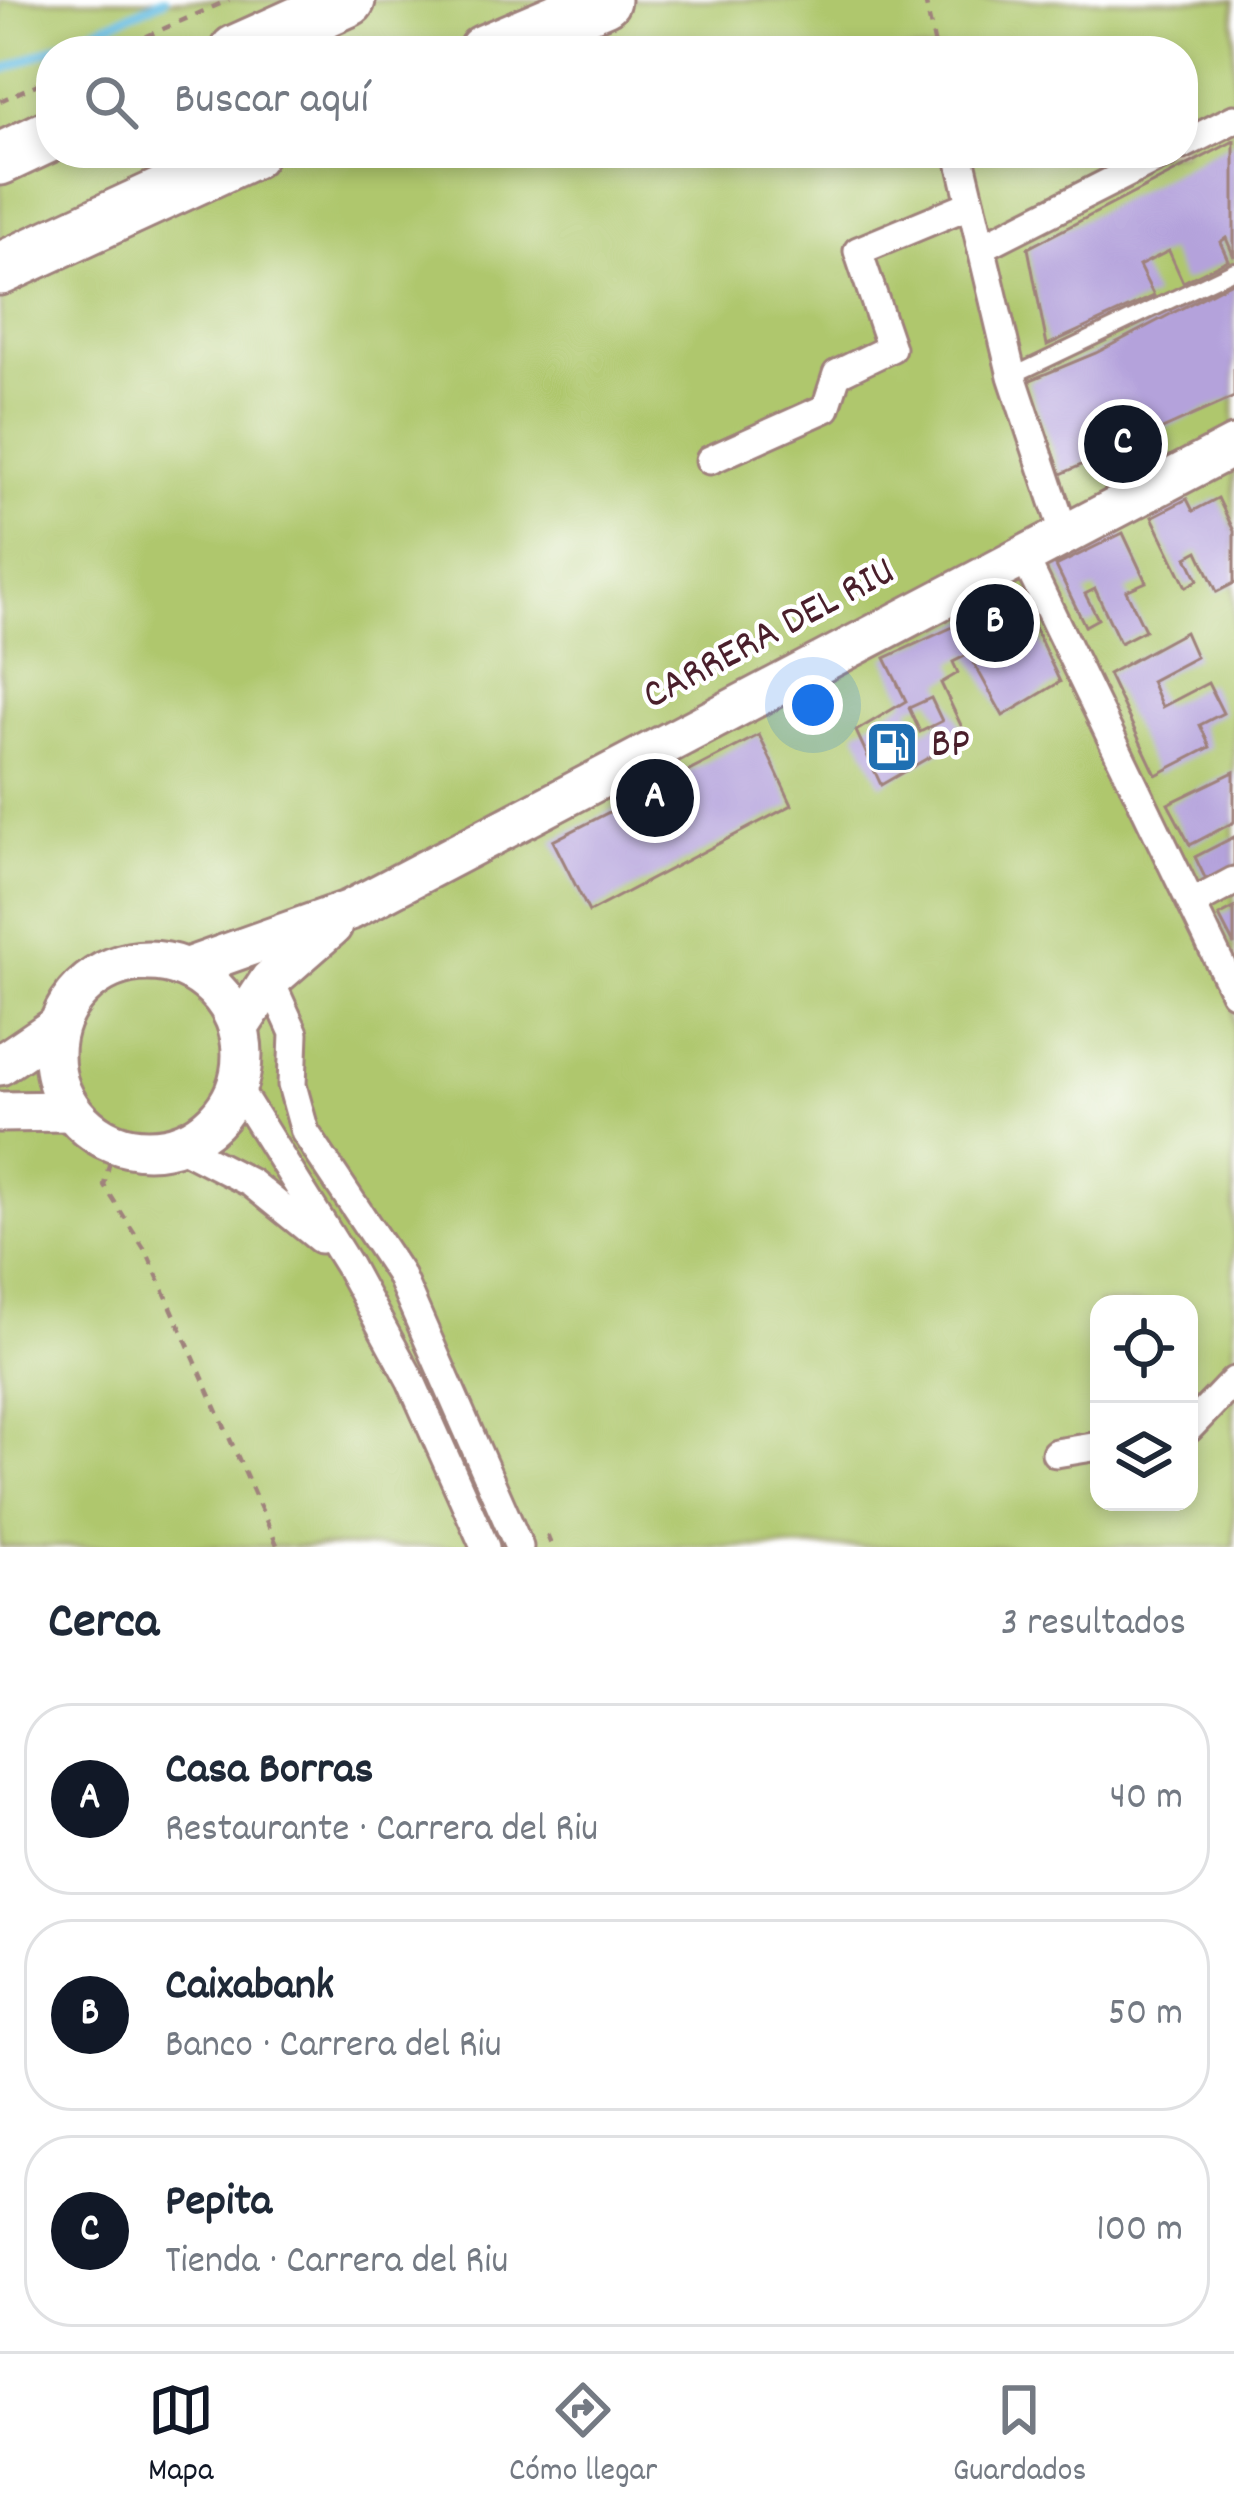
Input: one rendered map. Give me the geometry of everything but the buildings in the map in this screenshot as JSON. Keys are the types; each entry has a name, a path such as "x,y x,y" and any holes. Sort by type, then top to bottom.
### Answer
{"highway":[{"path":"270,36 350,0"},
{"path":"519,36 604,0"},
{"path":"0,159 36,142"},
{"path":"0,269 219,168"}],"street":[{"path":"1198,137 1234,119"},
{"path":"963,168 1012,376 1065,535"},
{"path":"982,248 1138,168"},
{"path":"710,460 826,407 837,374 891,348 858,251 971,204"},
{"name":"CARRERA DEL RIU","path":"187,968 350,910 1234,446"},
{"path":"1024,557 1234,992"},
{"path":"1193,902 1234,881"},
{"name":"CARRERA DEL RIU","path":"239,1028 270,980 350,910"},
{"path":"0,1065 56,1028 85,982 134,960 187,968 220,992 239,1028 238,1089 215,1124 179,1146"},
{"path":"270,980 294,1033 292,1084 305,1132 398,1273 431,1336 520,1547"},
{"path":"56,1028 53,1070 70,1111 114,1145 179,1146 250,1184 348,1264"},
{"path":"238,1089 348,1264 411,1381 485,1547"},
{"path":"0,1112 70,1111"},
{"path":"1198,1419 1234,1381"},
{"path":"1056,1453 1090,1447"}],"lane":[{"path":"1012,376 1234,270"}],"path":[{"path":"147,36 229,0"},
{"path":"925,0 933,36"},
{"path":"0,100 36,84"},
{"path":"114,1145 104,1185 147,1253 278,1547"}],"green space":[{"path":"0,0 1234,0 1234,1547 0,1547"}],"waterway":[{"path":"81,36 164,0"},
{"path":"0,71 36,55"}],"place":[{"name":"Pepita","path":"1123,444"},
{"name":"Caixabank","path":"995,623"},
{"name":"BP","path":"892,747"},
{"name":"Casa Borras","path":"655,798"}]}
